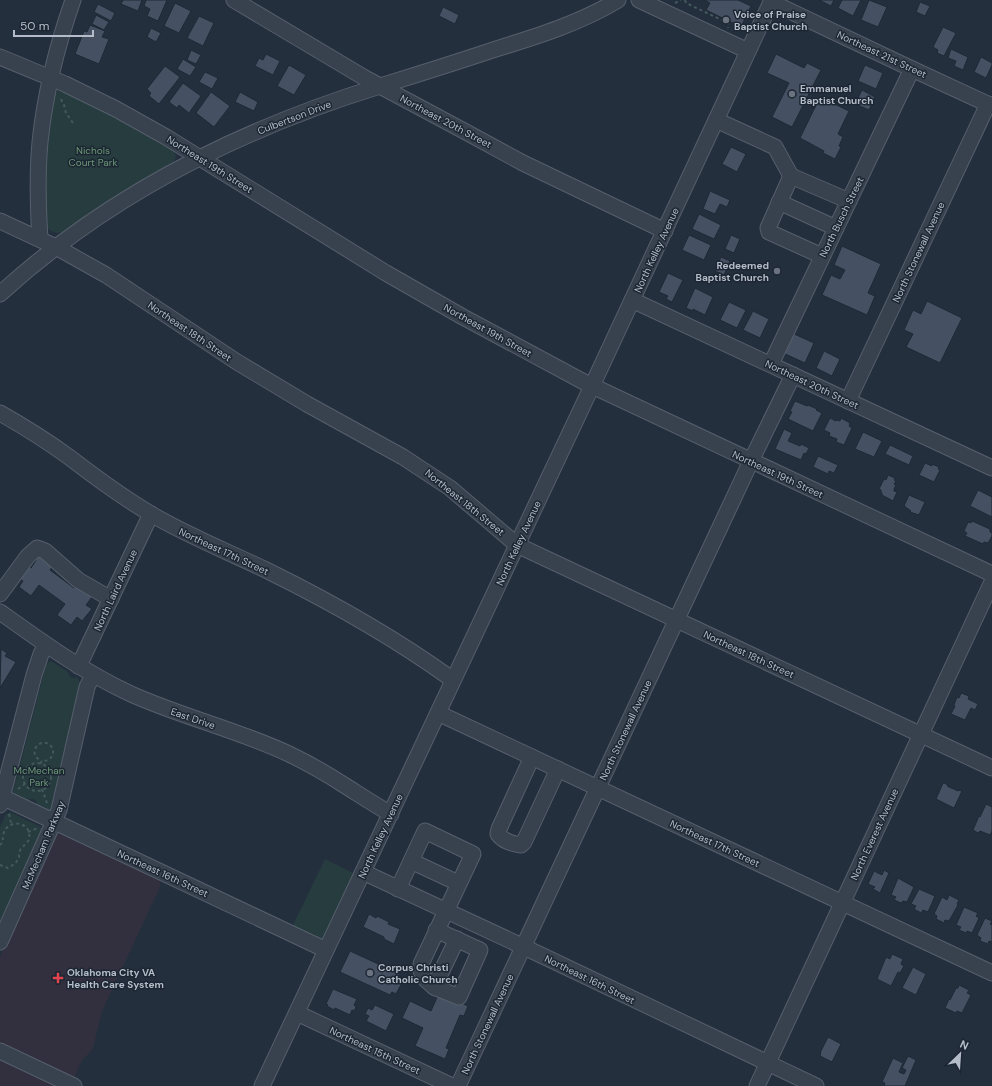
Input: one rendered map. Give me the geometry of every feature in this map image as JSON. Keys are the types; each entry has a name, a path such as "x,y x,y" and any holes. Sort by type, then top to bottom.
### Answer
{"street":[{"path":"40,239 38,188 40,142 50,77 62,31 73,0"},
{"name":"Northeast 20th Street","path":"234,0 380,86 523,163 665,231"},
{"name":"Culbertson Drive","path":"0,294 56,247 120,203 168,174 224,145 281,120 380,86 542,35 575,22 618,0"},
{"path":"639,0 748,52"},
{"name":"North Kelley Avenue","path":"262,1086 772,1"},
{"name":"Northeast 21st Street","path":"772,1 990,105"},
{"name":"Northeast 19th Street","path":"0,57 50,77 116,109 456,314 592,386 992,574"},
{"name":"North Busch Street","path":"771,364 912,69"},
{"name":"North Stonewall Avenue","path":"848,401 990,105"},
{"path":"716,120 775,147 791,176 849,201"},
{"path":"791,176 768,228 769,232 822,256"},
{"path":"779,202 836,228"},
{"name":"Northeast 18th Street","path":"0,221 56,247 106,275 220,352 338,422 420,467 450,488 517,545 992,768"},
{"name":"Northeast 20th Street","path":"632,300 992,467"},
{"name":"North Stonewall Avenue","path":"458,1086 751,461 793,375"},
{"name":"Northeast 17th Street","path":"0,413 44,440 119,494 151,514 191,536 267,571 351,614 420,657 453,680"},
{"name":"North Laird Avenue","path":"78,666 151,514"},
{"path":"0,594 28,556 37,548 45,551 78,580 111,599"},
{"name":"North Everest Avenue","path":"756,1086 992,582"},
{"name":"East Drive","path":"0,612 78,666 113,686 152,703 235,732 289,754 326,774 391,814"},
{"path":"3,802 34,675 41,654 46,645"},
{"name":"McMecham Parkway","path":"0,942 59,810 87,687 93,674"},
{"name":"Northeast 17th Street","path":"438,713 992,973"},
{"path":"532,757 499,829 498,834 501,838 515,844 521,845 524,842 558,769"},
{"name":"Northeast 16th Street","path":"3,802 54,822 326,950"},
{"path":"398,889 425,831 473,854 458,883 420,964 421,971 425,979 434,987 459,998 480,950 436,930"},
{"path":"411,861 458,883"},
{"name":"Northeast 16th Street","path":"363,872 816,1086"},
{"path":"434,987 457,939"},
{"name":"Northeast 15th Street","path":"297,1013 452,1086"},
{"path":"0,1051 74,1086"}],"path":[{"path":"685,0 686,3 729,22 728,29"},
{"path":"61,99 66,113 73,123"},
{"path":"41,762 26,768 24,772 24,781 27,787 35,790 42,789 46,787 50,781 49,772 41,762 35,756 34,750 40,743 46,743 51,746 53,752 51,758 41,762"},
{"path":"3,802 11,823"},
{"path":"0,865 8,868 16,863 20,849 29,839 27,829 11,823"},
{"path":"0,845 3,842 1,835 2,832 7,825 11,823"}],"shaded area":[{"name":"Oklahoma City VA Health Care System","path":"58,832 62,832 158,879 160,887 102,1011 93,1048 82,1060 70,1086 0,1086 0,957 54,836"}],"green space":[{"name":"Nichols Court Park","path":"62,90 123,119 174,151 176,156 172,163 126,190 63,232 57,233 47,228 45,208 46,147 49,120 55,93"},
{"name":"McMechan Park","path":"51,661 68,672 70,677 77,677 80,683 53,809 45,810 37,805 37,802 34,799 30,799 28,801 14,794 13,792 46,665"},
{"name":"McMechan Park","path":"10,812 41,827 43,830 0,930 0,827 6,814"},
{"path":"325,859 355,874 324,938 321,940 293,928 293,925"}],"building":[{"path":"123,0 142,0 138,11 121,4"},
{"path":"146,0 167,0 158,21 147,16 150,9 144,6"},
{"path":"704,0 738,0 751,6 741,27 706,10 710,3"},
{"path":"819,0 834,0 831,6"},
{"path":"842,0 861,0 853,16 838,8"},
{"path":"869,0 887,7 878,27 861,20"},
{"path":"920,2 930,6 925,16 916,12"},
{"path":"175,3 191,11 179,33 164,26"},
{"path":"98,4 115,13 111,21 94,12"},
{"path":"443,7 459,15 455,24 439,16"},
{"path":"96,15 109,22 104,30 92,24"},
{"path":"199,16 214,23 203,46 187,38"},
{"path":"90,25 105,31 102,37 109,39 99,64 75,54 84,31 87,32"},
{"path":"943,27 956,33 944,56 937,53 938,50 933,47"},
{"path":"151,28 161,33 156,42 147,37"},
{"path":"951,49 968,57 963,70 954,66 956,61 948,58"},
{"path":"191,50 201,55 196,64 187,60"},
{"path":"266,54 280,61 273,75 255,66 259,58 263,60"},
{"path":"776,54 804,68 807,63 821,70 792,127 772,117 789,83 767,73"},
{"path":"981,57 992,63 986,78 974,72"},
{"path":"183,59 196,67 190,76 177,69"},
{"path":"289,65 306,75 294,95 277,86"},
{"path":"865,65 883,73 876,89 858,81"},
{"path":"165,66 180,77 159,104 149,96 151,93 147,89"},
{"path":"205,72 218,78 212,89 199,82"},
{"path":"183,83 201,96 189,113 179,105 177,108 169,102"},
{"path":"862,90 875,97 869,110 855,104"},
{"path":"211,92 230,106 214,127 196,113"},
{"path":"240,92 258,102 254,111 235,102"},
{"path":"820,97 849,111 838,134 843,137 839,146 841,147 835,159 823,153 824,151 800,138"},
{"path":"731,147 746,154 737,172 722,164"},
{"path":"710,191 730,200 727,207 720,204 715,214 703,209"},
{"path":"699,214 721,225 714,239 692,229"},
{"path":"689,235 711,245 704,260 682,250"},
{"path":"731,235 740,239 734,253 725,249"},
{"path":"842,246 881,264 868,293 875,296 867,315 822,295 831,275 840,279 845,270 834,265"},
{"path":"721,257 730,261 724,275 715,271"},
{"path":"668,273 683,280 672,302 666,299 668,296 659,292"},
{"path":"695,288 713,297 705,315 693,309 693,311 686,308"},
{"path":"927,301 962,318 940,363 906,347 913,334 904,330 913,310 921,314"},
{"path":"729,302 746,310 737,328 720,320"},
{"path":"753,311 769,319 760,338 743,330"},
{"path":"792,333 814,343 805,363 783,353"},
{"path":"824,351 840,359 832,376 816,368"},
{"path":"795,401 817,409 816,410 822,413 813,431 788,419"},
{"path":"830,418 840,421 841,418 850,423 849,426 852,428 844,445 836,442 837,439 829,436 830,433 824,430"},
{"path":"784,429 792,433 788,441 800,446 801,444 809,448 806,454 804,453 801,460 775,449"},
{"path":"863,432 882,441 874,457 855,449"},
{"path":"890,445 913,456 909,465 885,454"},
{"path":"818,456 838,465 834,473 829,471 828,474 813,467"},
{"path":"925,463 939,467 938,469 940,470 934,482 919,475"},
{"path":"888,475 895,478 894,480 896,481 894,484 896,485 894,491 897,492 893,501 882,495 881,490 879,489 884,479 886,480"},
{"path":"978,490 992,497 992,517 970,506"},
{"path":"909,495 925,502 919,515 910,512 911,511 904,506"},
{"path":"972,521 990,529 992,536 988,543 984,542 983,544 965,536 967,533 964,531 968,522 971,523"},
{"path":"40,554 54,564 50,570 74,588 79,582 95,593 86,605 92,609 82,621 77,617 71,625 57,615 65,604 39,585 31,596 19,587 23,581 15,576 24,563 31,568"},
{"path":"1,649 7,653 5,656 16,662 0,688"},
{"path":"961,693 969,696 968,699 978,704 975,710 971,708 965,720 951,714 957,697 959,698"},
{"path":"943,783 958,791 962,791 954,808 936,799"},
{"path":"986,804 992,807 992,831 990,835 980,831 978,833 973,830"},
{"path":"884,870 889,873 880,893 873,889 875,887 868,884 874,871 882,875"},
{"path":"898,878 914,887 907,902 903,901 901,903 894,900 896,897 891,895"},
{"path":"919,889 935,896 928,912 923,910 921,913 914,909 916,906 911,904"},
{"path":"949,895 959,900 958,905 949,921 945,920 944,923 936,919 937,916 934,914 942,897 947,900"},
{"path":"964,907 978,913 976,916 979,918 972,933 967,931 966,933 959,930 961,927 956,925"},
{"path":"369,914 376,918 377,916 389,922 388,924 400,929 394,944 384,939 384,937 363,927"},
{"path":"985,918 992,921 990,924 992,925 992,942 989,941 988,944 980,941 981,938 977,935"},
{"name":"Corpus Christi Catholic Church","path":"350,951 400,974 399,976 404,979 396,994 392,992 390,995 340,972"},
{"path":"892,954 903,959 901,964 904,966 900,973 898,972 891,986 877,979 886,957 890,959"},
{"path":"913,967 926,974 916,995 902,988"},
{"path":"959,985 969,990 967,993 971,995 962,1013 957,1011 956,1013 945,1008 949,999 950,1000"},
{"path":"333,989 357,999 354,1005 356,1007 354,1011 352,1010 350,1015 327,1006 328,1005 326,1004"},
{"path":"439,993 468,1006 464,1016 460,1015 446,1048 449,1049 445,1059 415,1046 423,1028 402,1018 410,1001 431,1011"},
{"path":"375,1005 394,1014 386,1031 366,1021 369,1016 365,1014 368,1008 372,1010"},
{"path":"828,1037 841,1044 832,1062 820,1056"},
{"path":"908,1056 916,1060 905,1086 884,1086 885,1083 882,1082 893,1058 903,1063 899,1072 904,1074 906,1070 902,1068"}],"place":[{"name":"Voice of Praise Baptist Church","path":"726,20"},
{"name":"Emmanuel Baptist Church","path":"792,94"},
{"name":"Redeemed Baptist Church","path":"777,271"},
{"name":"Corpus Christi Catholic Church","path":"370,973"},
{"name":"Oklahoma City VA Health Care System","path":"58,978"}]}
